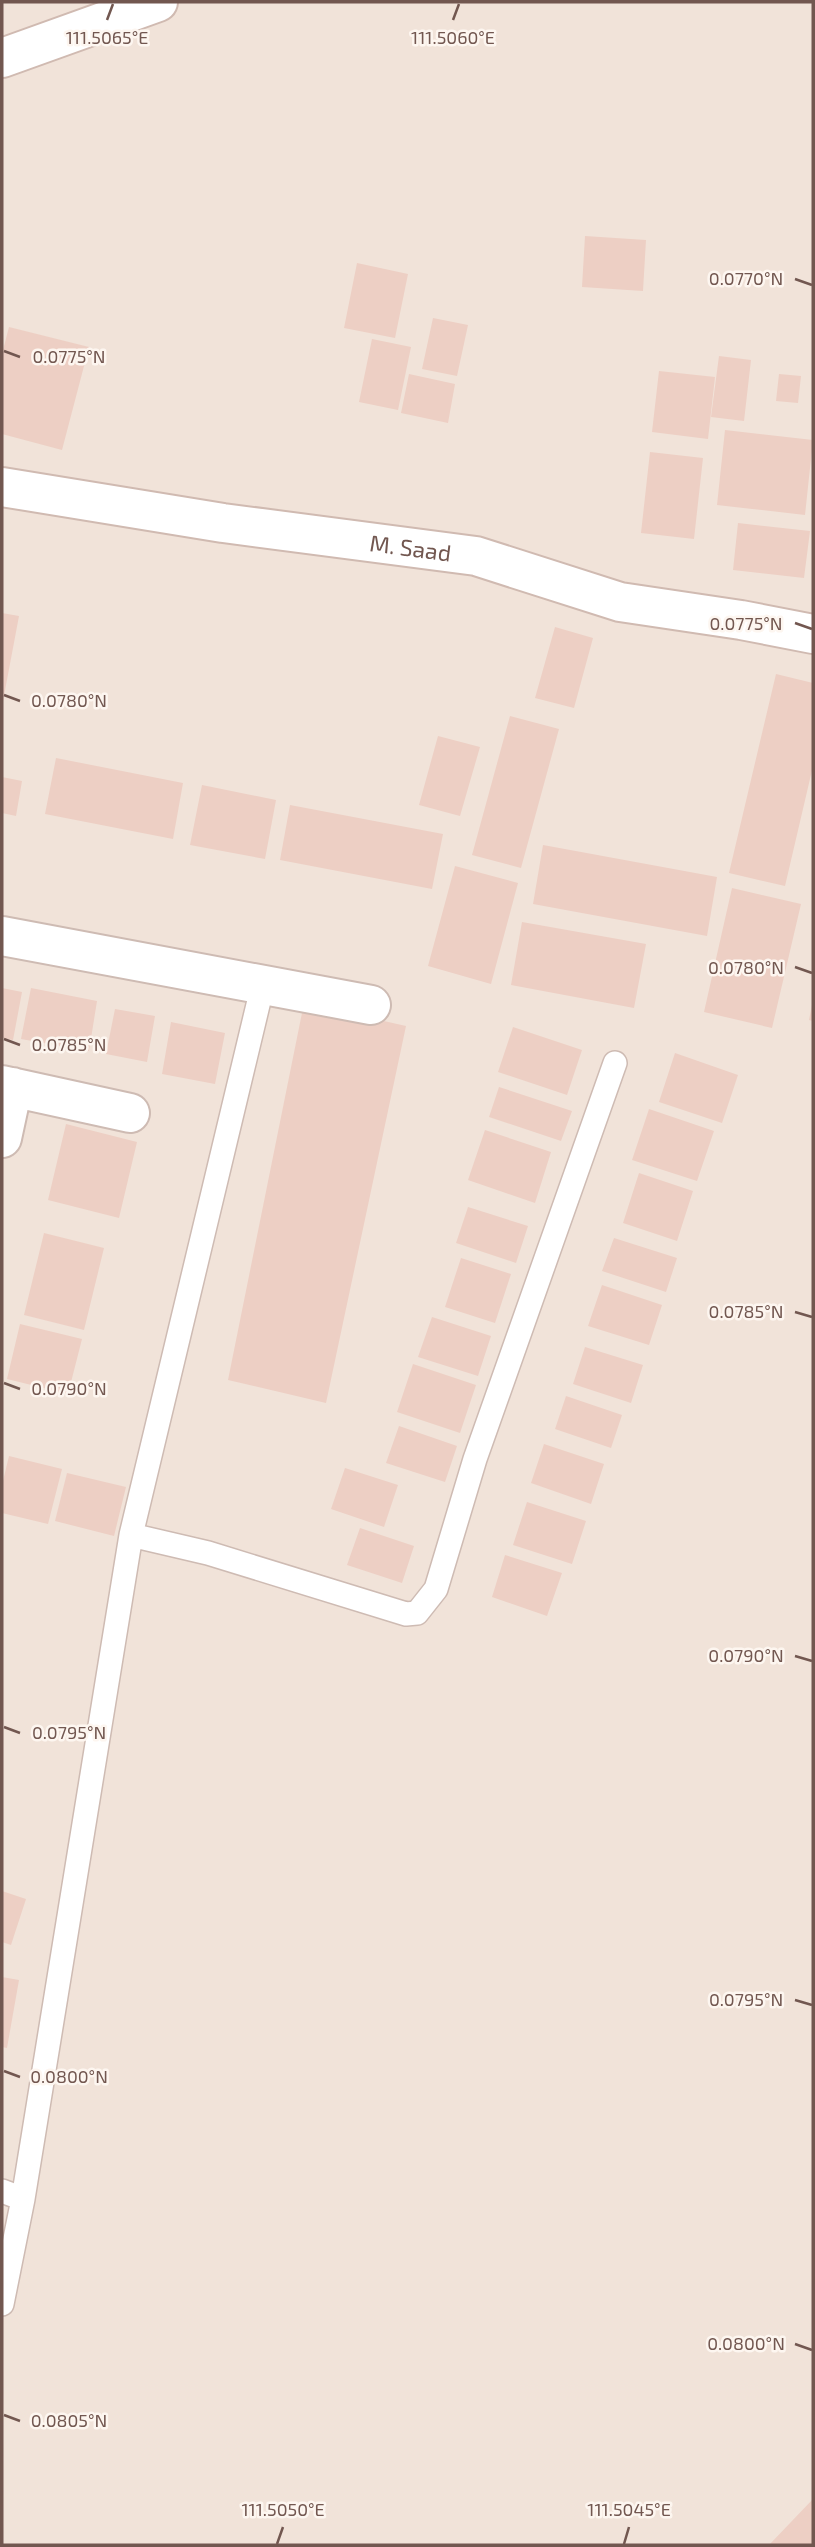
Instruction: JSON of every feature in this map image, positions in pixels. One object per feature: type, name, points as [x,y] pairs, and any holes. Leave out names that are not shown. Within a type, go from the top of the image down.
[{"type":"street","points":[[2,58],[159,2]]},
{"type":"street","name":"M. Saad","points":[[2,487],[223,523],[476,556],[620,602],[813,634]]},
{"type":"street","points":[[2,936],[371,1005]]},
{"type":"street","points":[[2,1138],[7,1086],[130,1113]]},
{"type":"lane","points":[[2,2304],[13,2195],[131,1535],[263,984]]},
{"type":"lane","points":[[131,1535],[208,1553],[406,1614],[417,1613],[436,1589],[475,1459],[615,1063]]},
{"type":"shaded area","points":[[2,2],[813,2],[813,2545],[2,2545]]},
{"type":"building","points":[[585,236],[646,240],[643,291],[582,287]]},
{"type":"building","points":[[357,263],[408,274],[395,338],[344,328]]},
{"type":"building","points":[[433,318],[468,325],[457,376],[422,369]]},
{"type":"building","points":[[9,327],[89,347],[62,450],[2,434],[2,354]]},
{"type":"building","points":[[372,339],[411,347],[398,410],[359,402]]},
{"type":"building","points":[[719,356],[751,360],[744,421],[711,417]]},
{"type":"building","points":[[659,371],[715,377],[708,439],[652,432]]},
{"type":"building","points":[[409,374],[455,384],[448,423],[401,413]]},
{"type":"building","points":[[779,374],[801,376],[798,403],[776,401]]},
{"type":"building","points":[[725,430],[813,440],[805,515],[717,505]]},
{"type":"building","points":[[650,452],[703,458],[694,539],[641,533]]},
{"type":"building","points":[[738,523],[810,531],[804,578],[733,570]]},
{"type":"building","points":[[2,613],[19,616],[3,701],[2,701]]},
{"type":"building","points":[[555,627],[593,638],[574,708],[535,698]]},
{"type":"building","points":[[776,674],[813,683],[813,766],[785,886],[729,873]]},
{"type":"building","points":[[510,716],[559,729],[521,868],[472,855]]},
{"type":"building","points":[[438,736],[480,747],[460,816],[419,805]]},
{"type":"building","points":[[56,758],[183,783],[173,839],[45,814]]},
{"type":"building","points":[[2,777],[22,781],[16,816],[2,813]]},
{"type":"building","points":[[202,785],[276,800],[265,859],[190,845]]},
{"type":"building","points":[[290,805],[443,834],[432,889],[280,860]]},
{"type":"building","points":[[543,845],[717,877],[707,936],[533,904]]},
{"type":"building","points":[[455,866],[518,883],[491,984],[428,966]]},
{"type":"building","points":[[732,888],[801,904],[772,1028],[704,1012]]},
{"type":"building","points":[[522,922],[646,944],[634,1008],[511,985]]},
{"type":"building","points":[[2,988],[22,992],[13,1040],[2,1038]]},
{"type":"building","points":[[31,988],[97,1001],[89,1051],[21,1039]]},
{"type":"building","points":[[304,1003],[406,1026],[326,1403],[228,1380]]},
{"type":"building","points":[[813,1005],[813,1021],[809,1020]]},
{"type":"building","points":[[115,1009],[155,1016],[147,1062],[106,1054]]},
{"type":"building","points":[[171,1022],[225,1033],[215,1084],[162,1074]]},
{"type":"building","points":[[513,1027],[582,1050],[567,1095],[498,1072]]},
{"type":"building","points":[[675,1053],[738,1075],[722,1123],[659,1102]]},
{"type":"building","points":[[499,1087],[572,1111],[561,1141],[489,1117]]},
{"type":"building","points":[[649,1109],[714,1131],[697,1181],[632,1160]]},
{"type":"building","points":[[66,1124],[137,1142],[119,1218],[48,1200]]},
{"type":"building","points":[[485,1130],[551,1152],[535,1203],[468,1180]]},
{"type":"building","points":[[639,1173],[693,1191],[677,1241],[623,1223]]},
{"type":"building","points":[[468,1207],[528,1226],[516,1263],[456,1243]]},
{"type":"building","points":[[44,1233],[104,1248],[84,1330],[24,1315]]},
{"type":"building","points":[[614,1238],[677,1258],[666,1292],[602,1271]]},
{"type":"building","points":[[461,1258],[511,1274],[495,1323],[445,1307]]},
{"type":"building","points":[[602,1285],[662,1305],[649,1345],[588,1326]]},
{"type":"building","points":[[432,1317],[491,1336],[478,1376],[418,1357]]},
{"type":"building","points":[[20,1324],[82,1339],[68,1394],[7,1379]]},
{"type":"building","points":[[585,1347],[643,1365],[631,1403],[573,1384]]},
{"type":"building","points":[[413,1364],[476,1385],[460,1433],[397,1412]]},
{"type":"building","points":[[566,1396],[622,1415],[611,1448],[555,1429]]},
{"type":"building","points":[[399,1426],[457,1446],[445,1482],[386,1463]]},
{"type":"building","points":[[544,1444],[604,1464],[591,1504],[531,1483]]},
{"type":"building","points":[[9,1456],[62,1469],[48,1524],[2,1513],[2,1485]]},
{"type":"building","points":[[345,1468],[398,1485],[384,1527],[331,1509]]},
{"type":"building","points":[[67,1473],[126,1487],[114,1536],[55,1521]]},
{"type":"building","points":[[527,1502],[586,1521],[572,1564],[513,1545]]},
{"type":"building","points":[[360,1528],[414,1546],[402,1583],[347,1565]]},
{"type":"building","points":[[505,1555],[562,1573],[547,1616],[492,1597]]},
{"type":"building","points":[[2,1891],[26,1899],[11,1945],[2,1942]]},
{"type":"building","points":[[2,1977],[19,1980],[7,2048],[2,2047]]},
{"type":"building","points":[[813,2499],[813,2545],[769,2545]]}]
